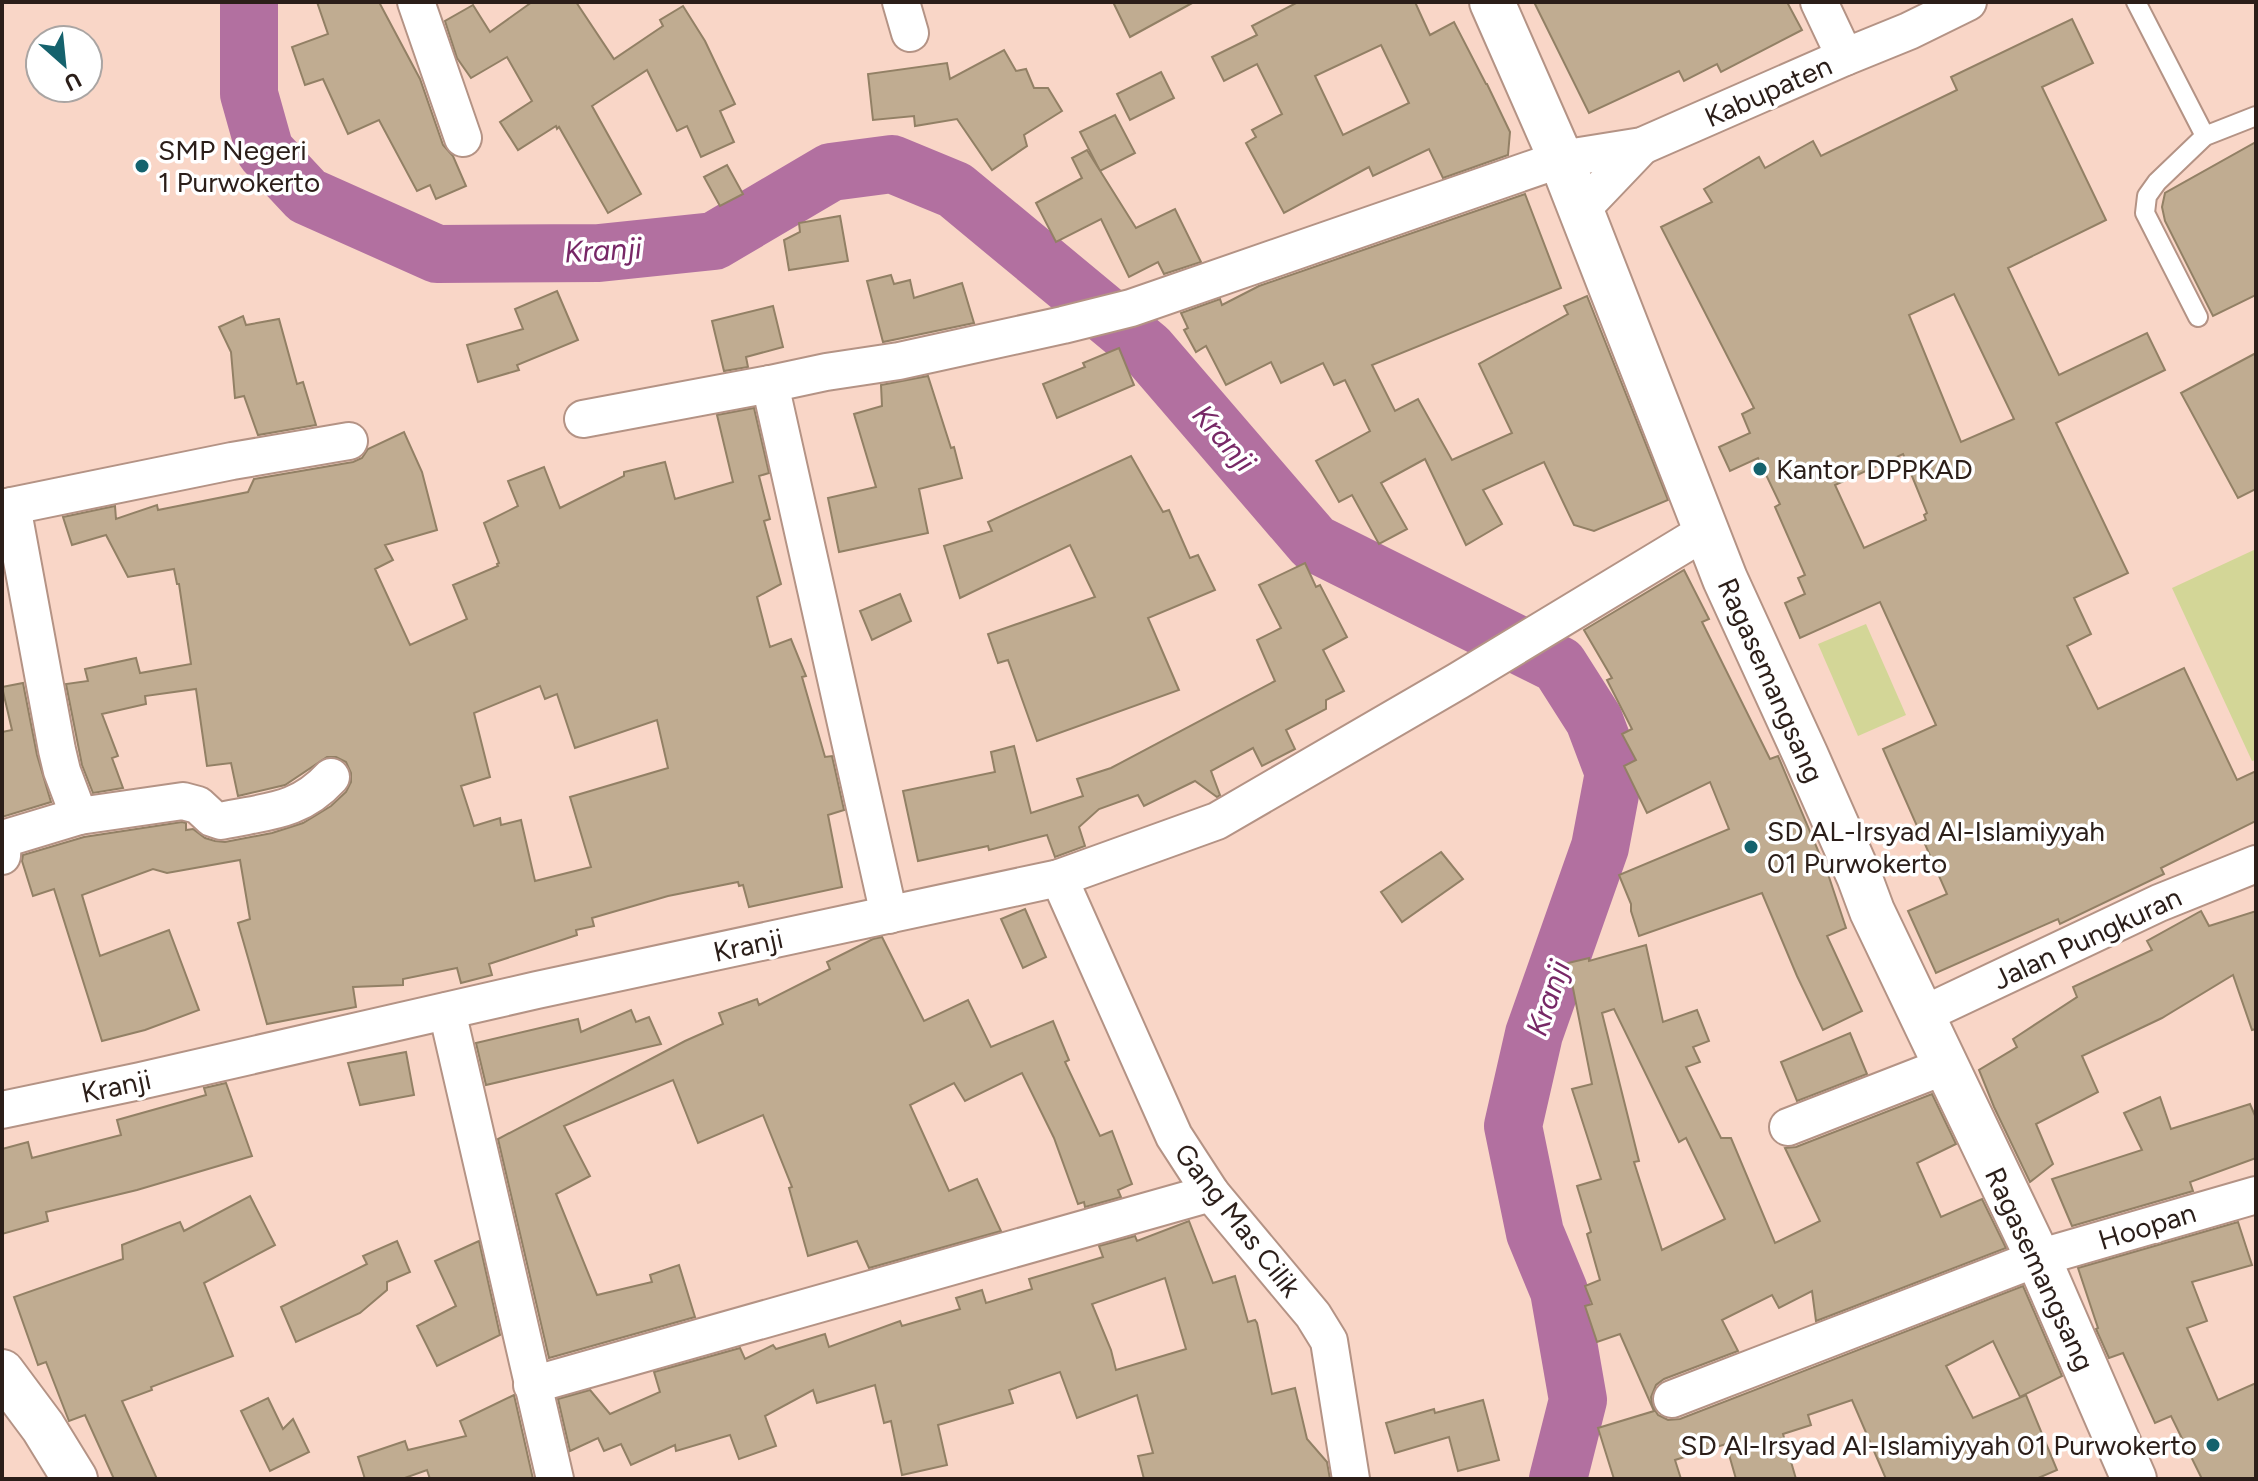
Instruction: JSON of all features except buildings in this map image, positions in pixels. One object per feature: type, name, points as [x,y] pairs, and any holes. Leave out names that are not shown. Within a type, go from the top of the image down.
[{"type":"street","points":[[416,2],[463,138]]},
{"type":"street","name":"Ragasemangsang","points":[[1492,2],[1561,159],[1706,531],[1872,911],[2038,1258],[2134,1479]]},
{"type":"street","points":[[1819,2],[1845,57]]},
{"type":"street","name":"Kabupaten","points":[[583,419],[899,361],[1131,308],[1561,159],[1642,146],[1909,31],[1968,2]]},
{"type":"street","points":[[1580,211],[1642,146]]},
{"type":"street","points":[[770,384],[889,915]]},
{"type":"street","points":[[79,816],[57,750],[7,507],[232,461],[349,441]]},
{"type":"street","name":"Kranji","points":[[2,1110],[1059,878],[1217,821],[1458,681],[1706,531]]},
{"type":"street","points":[[2,856],[3,839],[79,816],[183,801],[198,805],[212,818],[221,821],[293,805],[316,793],[331,777]]},
{"type":"street","name":"Jalan Pungkuran","points":[[1920,1016],[2159,903],[2256,864]]},
{"type":"street","name":"Gang Mas Cilik","points":[[1059,878],[1174,1136],[1211,1193],[1313,1315],[1329,1341],[1351,1479]]},
{"type":"street","points":[[428,1016],[532,1385],[555,1479]]},
{"type":"street","points":[[1788,1127],[1945,1066]]},
{"type":"street","points":[[532,1385],[1211,1193]]},
{"type":"street","name":"Hoopan","points":[[1672,1399],[2038,1258],[2256,1195]]},
{"type":"street","points":[[2,1372],[43,1427],[75,1479]]},
{"type":"lane","points":[[2136,2],[2205,136]]},
{"type":"lane","points":[[2198,317],[2145,213],[2147,196],[2157,182],[2205,136],[2256,116]]},
{"type":"green space","points":[[2256,549],[2256,760],[2252,761],[2172,588]]},
{"type":"green space","points":[[1866,624],[1906,715],[1858,736],[1818,644]]},
{"type":"waterway","name":"Kranji","points":[[249,2],[249,94],[265,151],[307,196],[437,254],[599,253],[714,241],[831,172],[892,164],[955,190],[1147,349],[1314,543],[1559,665],[1594,720],[1614,773],[1600,847],[1534,1034],[1513,1126],[1535,1233],[1559,1291],[1578,1400],[1558,1479]]},
{"type":"place","name":"SMP Negeri 1 Purwokerto","points":[[142,166]]},
{"type":"place","name":"Kantor DPPKAD","points":[[1760,469]]},
{"type":"place","name":"SD AL-Irsyad Al-Islamiyyah 01 Purwokerto","points":[[1751,847]]},
{"type":"place","name":"SD Al-Irsyad Al-Islamiyyah 01 Purwokerto","points":[[2213,1445]]}]
